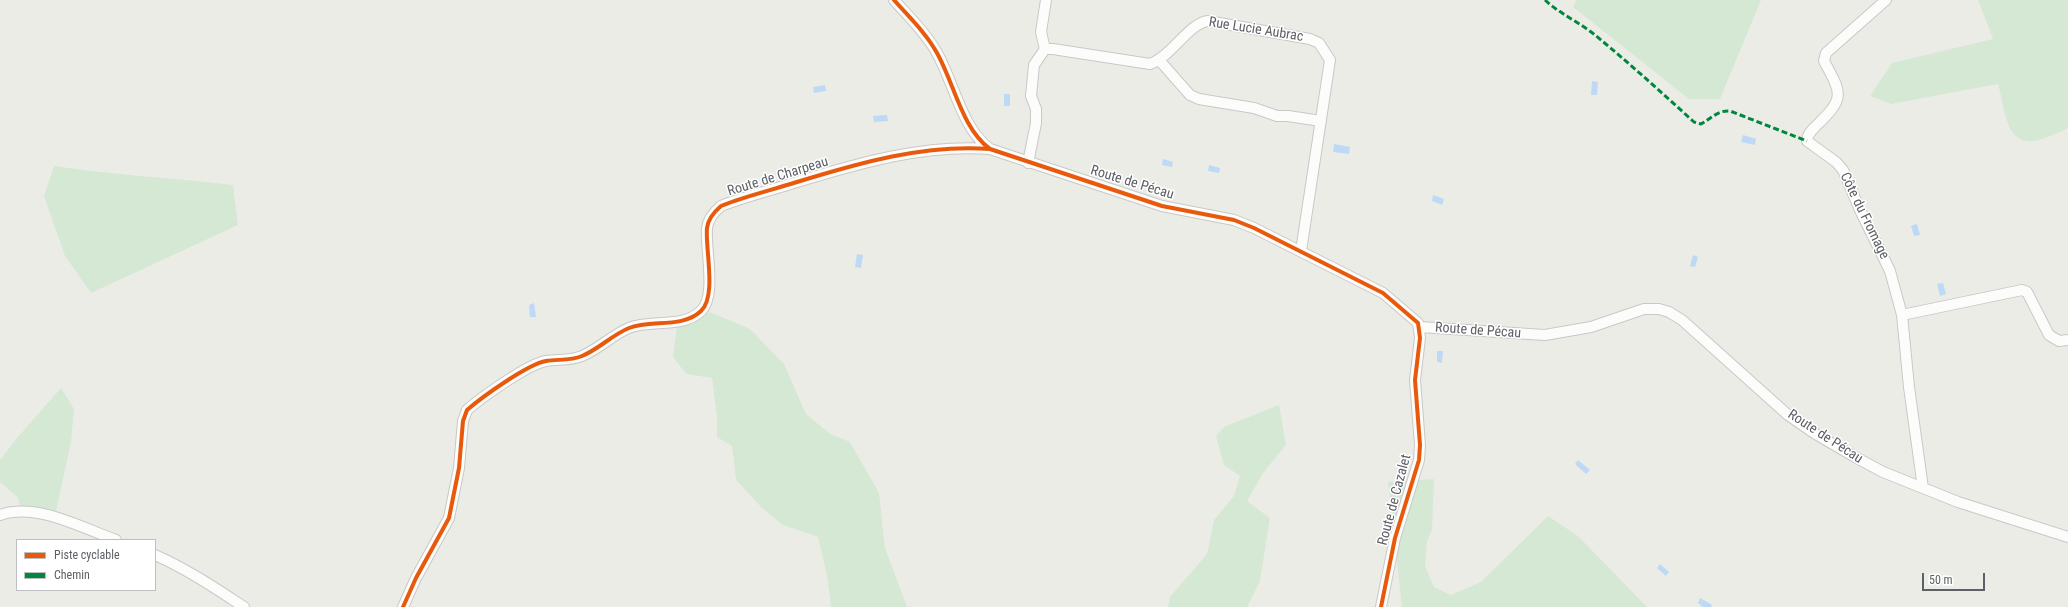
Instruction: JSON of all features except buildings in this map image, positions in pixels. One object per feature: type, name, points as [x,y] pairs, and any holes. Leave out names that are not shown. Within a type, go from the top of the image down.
[{"type":"street","name":"Route de Pécau","points":[[894,0],[929,40],[937,52],[974,134],[990,149],[1028,163],[1162,206],[1234,220],[1301,251],[1383,293],[1407,311],[1420,327],[1546,335],[1591,327],[1644,309],[1663,310],[1682,320],[1788,415],[1814,433],[1883,472],[1958,502],[2068,537]]},
{"type":"street","points":[[1045,49],[1041,32],[1046,0]]},
{"type":"street","name":"Côte du Fromage","points":[[1886,0],[1826,53],[1824,61],[1838,89],[1838,100],[1830,112],[1811,131],[1807,141],[1836,162],[1843,170],[1860,210],[1887,262],[1902,315],[1909,387],[1923,488]]},
{"type":"street","name":"Rue Lucie Aubrac","points":[[1160,61],[1203,21],[1310,39],[1319,43],[1330,60],[1321,121]]},
{"type":"street","points":[[1028,163],[1036,123],[1036,109],[1031,96],[1033,72],[1038,57],[1045,49],[1053,49],[1143,64],[1150,64],[1160,61],[1190,95],[1200,99],[1254,108],[1277,116],[1288,116],[1321,121],[1301,251]]},
{"type":"street","points":[[966,147],[972,141],[974,134]]},
{"type":"street","name":"Route de Charpeau","points":[[403,607],[416,578],[449,518],[459,468],[463,421],[467,410],[474,403],[526,368],[546,361],[564,361],[581,357],[629,328],[647,324],[689,320],[702,311],[708,296],[707,228],[713,214],[721,206],[844,168],[904,154],[966,147],[990,149]]},
{"type":"street","points":[[1902,315],[2022,290],[2027,292],[2049,335],[2059,341],[2068,340]]},
{"type":"street","name":"Route de Cazalet","points":[[1381,607],[1395,538],[1419,460],[1420,445],[1415,380],[1420,327]]},
{"type":"street","points":[[0,515],[23,511],[53,516],[113,539]]},
{"type":"street","points":[[156,555],[176,564],[200,578],[244,607]]},
{"type":"green space","points":[[1576,0],[1761,0],[1720,99],[1689,99],[1573,7]]},
{"type":"green space","points":[[1978,0],[2068,0],[2068,128],[2039,140],[2027,141],[2019,138],[2012,132],[2008,124],[1998,84],[1891,104],[1870,96],[1892,63],[1993,39]]},
{"type":"green space","points":[[54,166],[98,172],[233,185],[238,225],[91,293],[65,256],[44,196]]},
{"type":"green space","points":[[710,312],[750,329],[784,364],[806,414],[830,434],[850,442],[879,493],[885,548],[907,607],[831,607],[827,575],[818,537],[783,525],[762,508],[736,480],[732,446],[717,437],[717,416],[712,378],[686,374],[673,357],[677,326]]},
{"type":"green space","points":[[61,388],[74,409],[71,442],[56,511],[20,507],[18,498],[0,482],[0,460],[17,438]]},
{"type":"green space","points":[[1279,405],[1286,445],[1263,473],[1247,501],[1270,518],[1260,581],[1247,607],[1168,607],[1170,597],[1207,554],[1214,520],[1234,496],[1240,476],[1224,465],[1216,436],[1224,427]]},
{"type":"green space","points":[[1434,479],[1432,530],[1427,541],[1425,566],[1434,587],[1451,595],[1481,582],[1548,516],[1578,536],[1647,607],[1402,607],[1388,482]]},
{"type":"water","points":[[1592,81],[1598,82],[1597,95],[1591,95]]},
{"type":"water","points":[[825,85],[826,91],[814,93],[813,87]]},
{"type":"water","points":[[1004,94],[1010,94],[1010,106],[1004,106]]},
{"type":"water","points":[[887,115],[888,121],[874,122],[873,116]]},
{"type":"water","points":[[1743,135],[1756,139],[1755,145],[1741,142]]},
{"type":"water","points":[[1334,144],[1350,147],[1349,154],[1333,152]]},
{"type":"water","points":[[1163,159],[1173,162],[1172,167],[1162,165]]},
{"type":"water","points":[[1209,165],[1220,168],[1219,173],[1208,171]]},
{"type":"water","points":[[1433,195],[1444,199],[1442,205],[1432,201]]},
{"type":"water","points":[[1917,224],[1920,235],[1914,236],[1911,226]]},
{"type":"water","points":[[857,254],[863,255],[861,268],[855,267]]},
{"type":"water","points":[[1693,255],[1698,257],[1695,267],[1690,266]]},
{"type":"water","points":[[1943,283],[1946,294],[1940,296],[1937,284]]},
{"type":"water","points":[[534,303],[536,317],[530,317],[529,305]]},
{"type":"water","points":[[1437,351],[1443,351],[1442,363],[1437,362]]},
{"type":"water","points":[[1578,460],[1590,470],[1586,474],[1575,464]]},
{"type":"water","points":[[1660,564],[1669,572],[1666,576],[1657,568]]},
{"type":"water","points":[[1700,598],[1712,605],[1711,607],[1703,607],[1698,603]]},
{"type":"marked path","points":[[1545,0],[1557,10],[1595,35],[1694,122],[1701,124],[1718,113],[1730,111],[1807,141]]},
{"type":"cycle path","points":[[894,0],[917,25],[933,46],[943,65],[965,118],[980,140],[990,149],[1162,206],[1234,220],[1254,228],[1383,293],[1418,323],[1420,338],[1415,380],[1420,445],[1419,460],[1395,538],[1381,607]]},
{"type":"cycle path","points":[[403,607],[416,578],[449,518],[459,468],[463,421],[467,410],[483,397],[517,374],[538,363],[578,358],[594,350],[617,334],[629,328],[638,325],[685,320],[693,317],[701,311],[706,304],[709,284],[707,228],[712,216],[721,206],[820,175],[892,156],[941,149],[990,149]]}]
